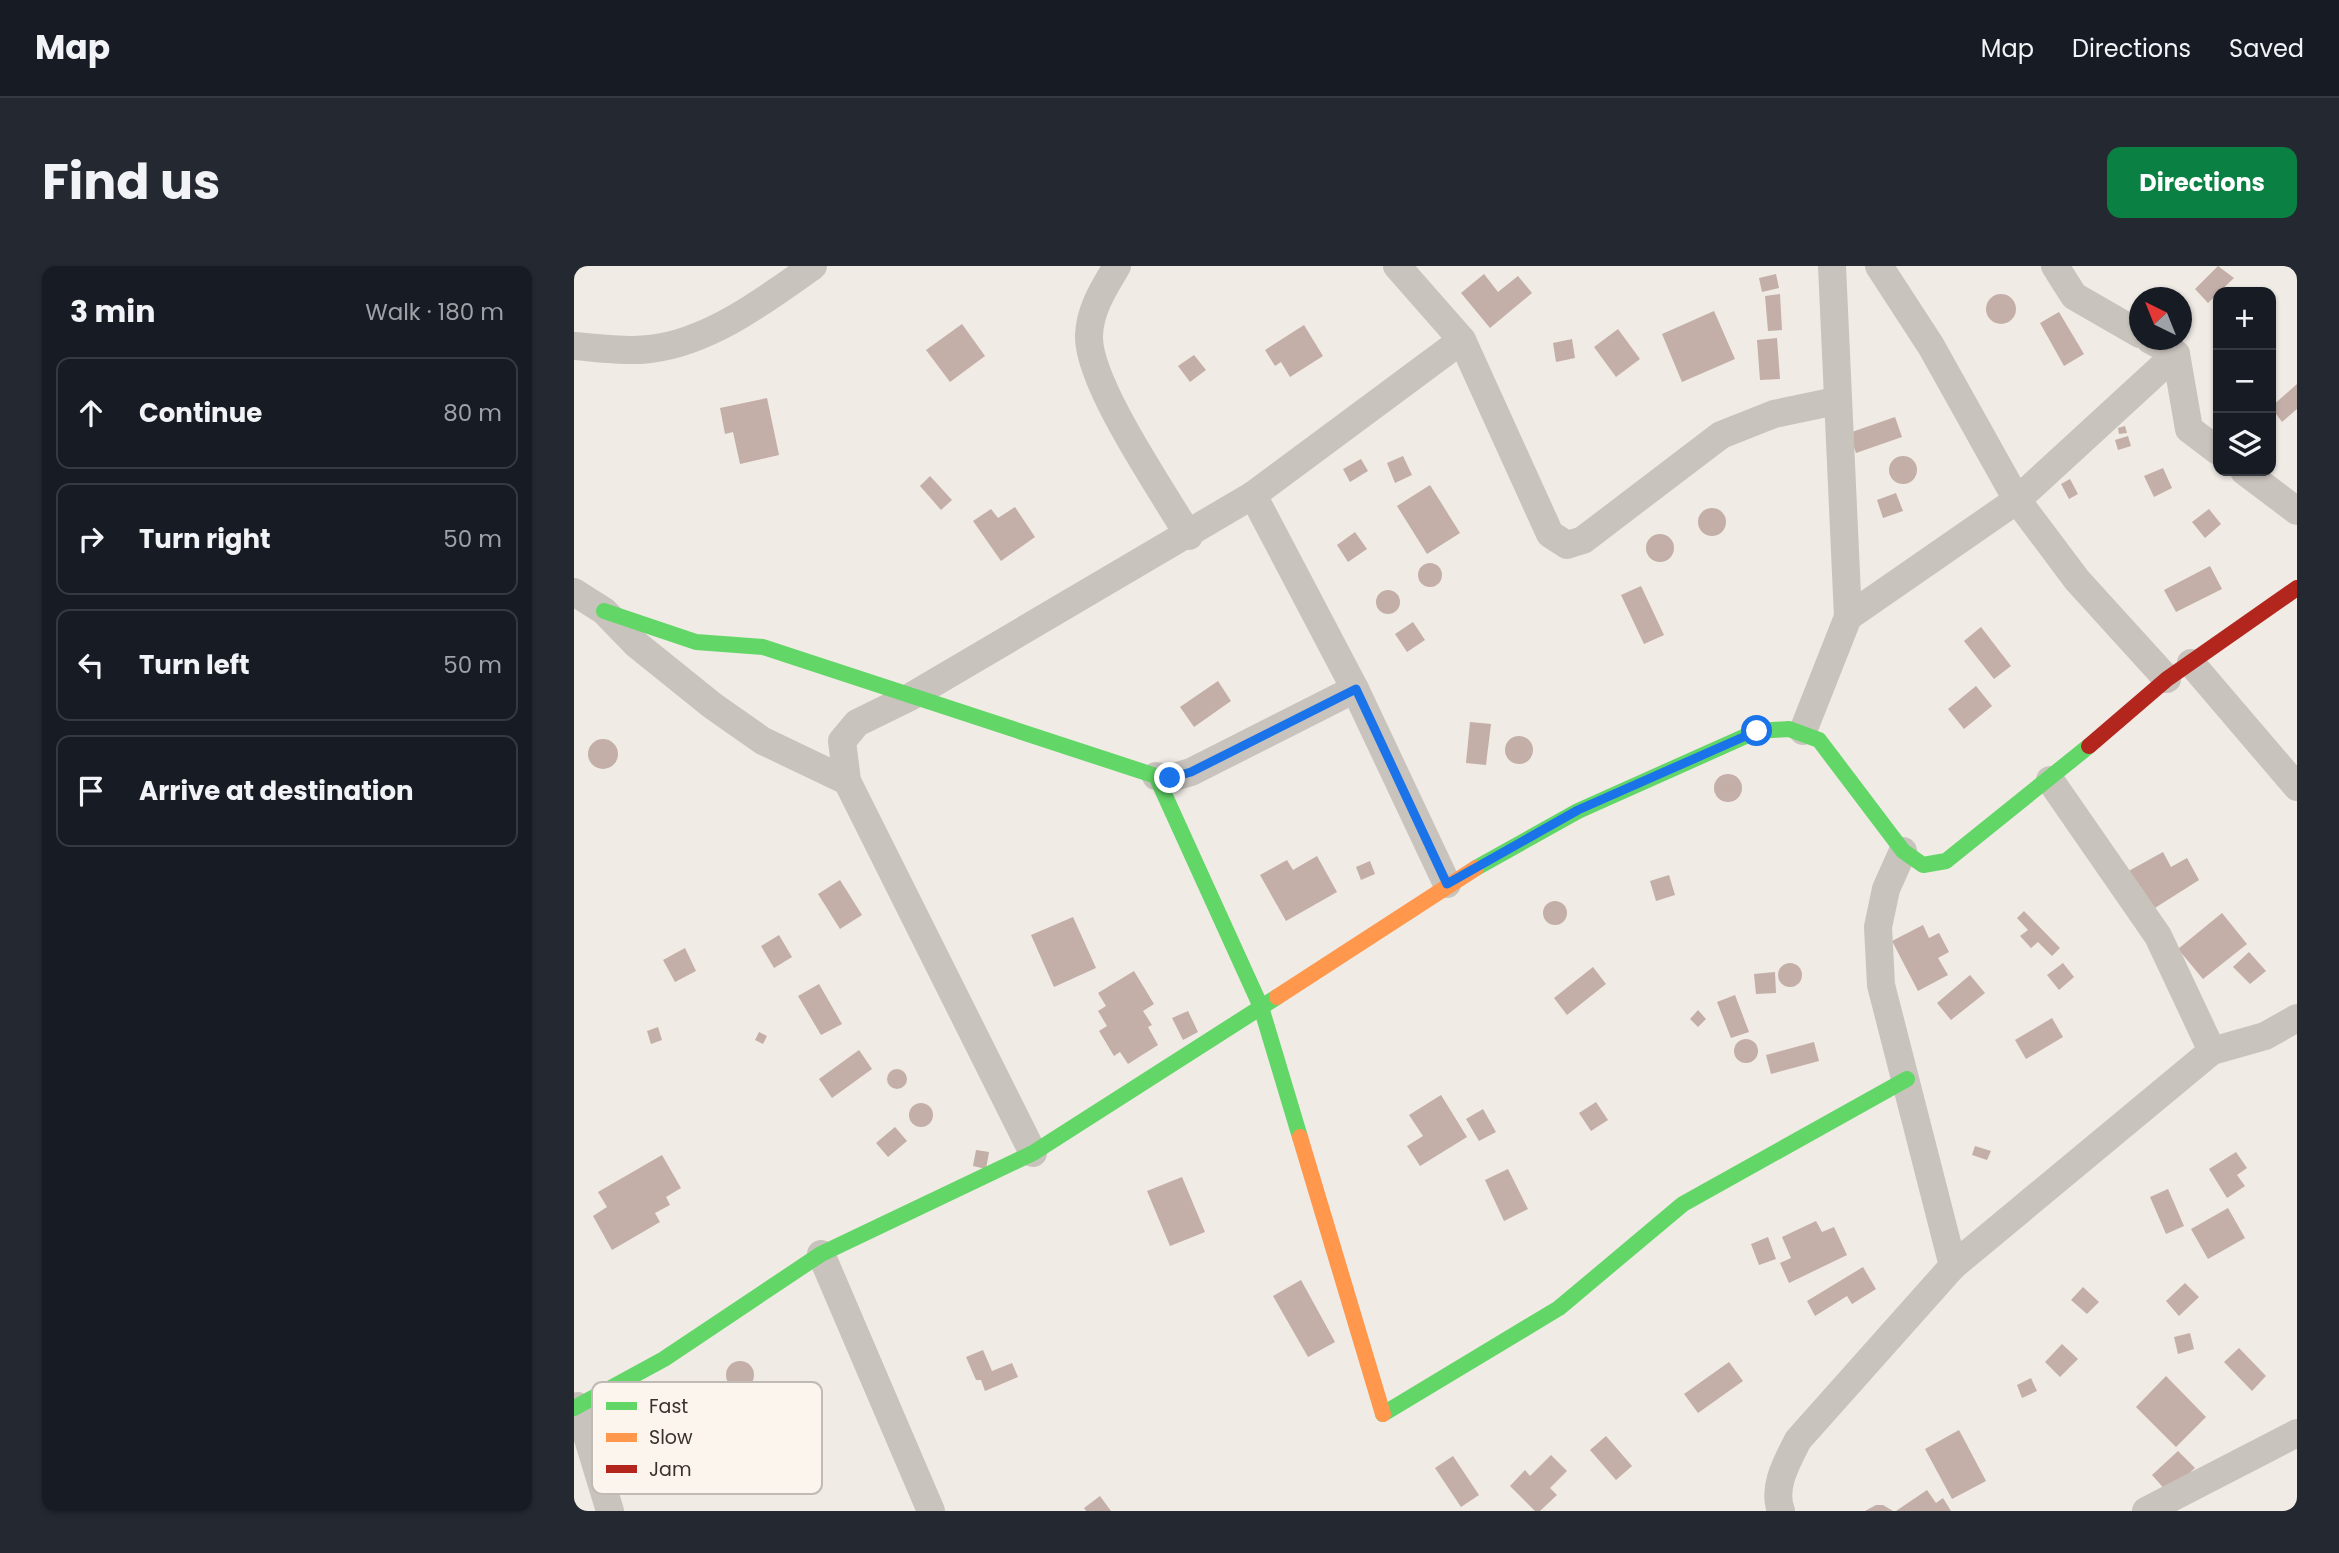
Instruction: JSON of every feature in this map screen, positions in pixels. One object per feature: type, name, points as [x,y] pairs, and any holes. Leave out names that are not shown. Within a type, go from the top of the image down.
[{"type":"street","points":[[574,346],[620,350],[650,349],[681,343],[754,308],[813,266]]},
{"type":"street","points":[[1117,266],[1096,302],[1088,333],[1089,356],[1108,398],[1189,536]]},
{"type":"street","points":[[1397,266],[1462,340],[1550,534],[1567,545],[1583,540],[1721,435],[1774,414],[1836,401]]},
{"type":"street","points":[[1803,731],[1848,617],[1836,401],[1832,266]]},
{"type":"street","points":[[1879,266],[1931,346],[2017,500],[2077,580],[2167,679]]},
{"type":"street","points":[[2055,266],[2074,296],[2129,328]]},
{"type":"street","points":[[1033,1153],[847,781],[842,741],[857,723],[910,698],[1189,536],[1253,495],[1462,340]]},
{"type":"street","points":[[2167,350],[2176,355]]},
{"type":"street","points":[[1848,617],[2017,500],[2176,355]]},
{"type":"street","points":[[2176,355],[2189,429],[2213,447]]},
{"type":"street","points":[[2251,476],[2297,511]]},
{"type":"street","points":[[1253,495],[1356,689],[1447,884]]},
{"type":"street","points":[[626,1382],[821,1254],[1033,1153],[1447,884],[1578,810],[1757,731],[1780,727],[1803,731],[1819,740],[1903,851],[1923,865],[1946,861],[2050,780],[2167,679],[2297,588]]},
{"type":"street","points":[[574,592],[604,611],[635,643],[713,706],[763,741],[847,781]]},
{"type":"street","points":[[604,611],[696,642],[763,648],[910,698],[1156,776],[1170,778],[1191,772],[1356,689]]},
{"type":"street","points":[[2191,663],[2297,787]]},
{"type":"street","points":[[1156,776],[1261,1007],[1384,1416],[1559,1308],[1683,1204],[1907,1079]]},
{"type":"street","points":[[2050,780],[2158,936],[2212,1051]]},
{"type":"street","points":[[1903,851],[1886,889],[1878,927],[1881,985],[1953,1266]]},
{"type":"street","points":[[1781,1511],[1777,1500],[1783,1471],[1798,1440],[1953,1266],[2212,1051],[2266,1036],[2297,1018]]},
{"type":"street","points":[[821,1254],[931,1511]]},
{"type":"street","points":[[592,1400],[576,1407],[592,1456]]},
{"type":"street","points":[[2146,1511],[2297,1433]]},
{"type":"street","points":[[604,1494],[610,1511]]},
{"type":"building","points":[[2218,266],[2234,278],[2225,287],[2213,287],[2213,298],[2208,303],[2195,289]]},
{"type":"building","points":[[1484,274],[1498,292],[1518,276],[1532,293],[1490,328],[1461,293]]},
{"type":"building","points":[[1776,274],[1779,288],[1762,292],[1759,278]]},
{"type":"building","points":[[1780,294],[1782,330],[1768,331],[1765,296]]},
{"type":"building","points":[[2001,294],[2012,298],[2016,309],[2012,320],[2001,324],[1990,320],[1986,309],[1990,298]]},
{"type":"building","points":[[1714,311],[1735,359],[1682,382],[1662,334]]},
{"type":"building","points":[[2059,312],[2084,354],[2064,366],[2040,323]]},
{"type":"building","points":[[962,324],[985,356],[950,382],[926,350]]},
{"type":"building","points":[[1304,325],[1323,356],[1290,377],[1281,362],[1275,366],[1265,350]]},
{"type":"building","points":[[1618,329],[1640,359],[1616,377],[1594,347]]},
{"type":"building","points":[[1777,338],[1780,379],[1760,380],[1757,340]]},
{"type":"building","points":[[1572,339],[1575,358],[1556,362],[1553,343]]},
{"type":"building","points":[[1194,355],[1206,370],[1190,382],[1178,366]]},
{"type":"building","points":[[2297,384],[2297,409],[2282,422],[2276,414],[2276,403]]},
{"type":"building","points":[[767,398],[779,455],[740,464],[733,432],[725,434],[720,408]]},
{"type":"building","points":[[1895,417],[1902,437],[1856,453],[1849,433]]},
{"type":"building","points":[[2125,426],[2127,433],[2119,434],[2118,428]]},
{"type":"building","points":[[2128,436],[2131,446],[2118,450],[2115,440]]},
{"type":"building","points":[[1403,456],[1412,475],[1395,483],[1387,463]]},
{"type":"building","points":[[1903,456],[1913,460],[1917,470],[1913,480],[1903,484],[1893,480],[1889,470],[1893,460]]},
{"type":"building","points":[[1361,459],[1368,471],[1350,482],[1343,469]]},
{"type":"building","points":[[2163,468],[2172,488],[2154,497],[2144,476]]},
{"type":"building","points":[[930,476],[952,500],[941,510],[920,486]]},
{"type":"building","points":[[2070,479],[2078,494],[2069,499],[2061,484]]},
{"type":"building","points":[[1430,485],[1460,533],[1427,554],[1397,506]]},
{"type":"building","points":[[1896,493],[1903,511],[1883,518],[1877,500]]},
{"type":"building","points":[[1015,507],[1035,537],[1001,561],[973,521],[991,509],[998,518]]},
{"type":"building","points":[[1712,508],[1722,512],[1726,522],[1722,532],[1712,536],[1702,532],[1698,522],[1702,512]]},
{"type":"building","points":[[2209,509],[2221,524],[2205,538],[2192,522]]},
{"type":"building","points":[[1355,532],[1367,549],[1348,562],[1337,545]]},
{"type":"building","points":[[1660,534],[1670,538],[1674,548],[1670,558],[1660,562],[1650,558],[1646,548],[1650,538]]},
{"type":"building","points":[[1430,563],[1439,566],[1442,575],[1439,584],[1430,587],[1421,584],[1418,575],[1421,566]]},
{"type":"building","points":[[2210,566],[2222,589],[2176,612],[2164,590]]},
{"type":"building","points":[[1641,586],[1664,635],[1644,644],[1621,595]]},
{"type":"building","points":[[1388,590],[1397,593],[1400,602],[1397,611],[1388,614],[1379,611],[1376,602],[1379,593]]},
{"type":"building","points":[[1413,622],[1425,640],[1407,652],[1395,634]]},
{"type":"building","points":[[1981,627],[2011,666],[1994,679],[1964,641]]},
{"type":"building","points":[[1218,681],[1231,701],[1194,727],[1180,707]]},
{"type":"building","points":[[1976,686],[1992,706],[1964,729],[1948,709]]},
{"type":"building","points":[[1470,722],[1491,724],[1486,765],[1466,763]]},
{"type":"building","points":[[1519,736],[1529,740],[1533,750],[1529,760],[1519,764],[1509,760],[1505,750],[1509,740]]},
{"type":"building","points":[[603,739],[614,743],[618,754],[614,765],[603,769],[592,765],[588,754],[592,743]]},
{"type":"building","points":[[1728,774],[1738,778],[1742,788],[1738,798],[1728,802],[1718,798],[1714,788],[1718,778]]},
{"type":"building","points":[[2163,852],[2171,867],[2187,858],[2199,880],[2147,913],[2125,873]]},
{"type":"building","points":[[1317,856],[1337,892],[1286,921],[1260,875],[1287,860],[1293,870]]},
{"type":"building","points":[[1370,861],[1375,874],[1361,880],[1356,867]]},
{"type":"building","points":[[1669,875],[1675,895],[1656,901],[1650,881]]},
{"type":"building","points":[[840,880],[862,915],[840,929],[818,894]]},
{"type":"building","points":[[1550,901],[1560,901],[1567,908],[1567,918],[1560,925],[1550,925],[1543,918],[1543,908]]},
{"type":"building","points":[[2024,911],[2060,948],[2052,956],[2038,942],[2031,948],[2020,936],[2028,930],[2017,918]]},
{"type":"building","points":[[2222,913],[2247,944],[2203,979],[2178,949]]},
{"type":"building","points":[[1073,917],[1096,968],[1054,987],[1031,935]]},
{"type":"building","points":[[1923,925],[1929,938],[1939,933],[1949,952],[1938,958],[1948,975],[1918,991],[1892,941]]},
{"type":"building","points":[[779,935],[792,957],[774,968],[761,946]]},
{"type":"building","points":[[685,948],[696,971],[675,982],[663,960]]},
{"type":"building","points":[[2249,952],[2266,971],[2250,984],[2233,967]]},
{"type":"building","points":[[1790,963],[1799,966],[1802,975],[1799,984],[1790,987],[1781,984],[1778,975],[1781,966]]},
{"type":"building","points":[[2063,963],[2074,977],[2059,990],[2047,975]]},
{"type":"building","points":[[1593,967],[1606,984],[1567,1015],[1554,998]]},
{"type":"building","points":[[1134,971],[1154,1004],[1143,1011],[1152,1025],[1148,1027],[1158,1045],[1128,1064],[1120,1052],[1114,1056],[1099,1031],[1107,1026],[1098,1011],[1106,1006],[1098,993]]},
{"type":"building","points":[[1775,972],[1776,993],[1756,994],[1754,974]]},
{"type":"building","points":[[1970,975],[1985,993],[1951,1020],[1937,1003]]},
{"type":"building","points":[[819,984],[842,1024],[821,1035],[798,996]]},
{"type":"building","points":[[1735,995],[1749,1032],[1731,1038],[1717,1002]]},
{"type":"building","points":[[1698,1010],[1706,1019],[1698,1027],[1690,1019]]},
{"type":"building","points":[[1188,1011],[1198,1032],[1183,1040],[1172,1018]]},
{"type":"building","points":[[2052,1018],[2063,1037],[2026,1059],[2015,1040]]},
{"type":"building","points":[[658,1027],[662,1040],[651,1044],[647,1031]]},
{"type":"building","points":[[759,1032],[767,1036],[763,1044],[755,1040]]},
{"type":"building","points":[[1746,1039],[1755,1042],[1758,1051],[1755,1060],[1746,1063],[1737,1060],[1734,1051],[1737,1042]]},
{"type":"building","points":[[1814,1042],[1819,1061],[1771,1074],[1766,1055]]},
{"type":"building","points":[[859,1050],[872,1069],[832,1098],[819,1079]]},
{"type":"building","points":[[897,1069],[904,1072],[907,1079],[904,1086],[897,1089],[890,1086],[887,1079],[890,1072]]},
{"type":"building","points":[[1441,1095],[1467,1137],[1420,1166],[1407,1146],[1423,1136],[1409,1115]]},
{"type":"building","points":[[1596,1102],[1608,1120],[1591,1131],[1579,1113]]},
{"type":"building","points":[[921,1103],[930,1106],[933,1115],[930,1124],[921,1127],[912,1124],[909,1115],[912,1106]]},
{"type":"building","points":[[1483,1109],[1496,1132],[1479,1141],[1466,1119]]},
{"type":"building","points":[[895,1127],[907,1141],[888,1157],[876,1143]]},
{"type":"building","points":[[1975,1146],[1991,1151],[1987,1160],[1972,1155]]},
{"type":"building","points":[[976,1150],[989,1152],[986,1169],[973,1166]]},
{"type":"building","points":[[2236,1152],[2247,1168],[2237,1175],[2245,1186],[2227,1198],[2209,1169]]},
{"type":"building","points":[[662,1155],[681,1188],[666,1197],[670,1205],[655,1213],[660,1222],[612,1250],[593,1216],[607,1207],[598,1192]]},
{"type":"building","points":[[1508,1169],[1528,1209],[1504,1221],[1485,1180]]},
{"type":"building","points":[[1182,1177],[1205,1232],[1170,1246],[1147,1191]]},
{"type":"building","points":[[2168,1189],[2184,1226],[2166,1234],[2150,1197]]},
{"type":"building","points":[[2228,1208],[2245,1238],[2208,1259],[2191,1229]]},
{"type":"building","points":[[1816,1221],[1822,1232],[1834,1227],[1847,1255],[1789,1283],[1780,1263],[1791,1258],[1782,1237]]},
{"type":"building","points":[[1768,1237],[1776,1259],[1759,1265],[1751,1244]]},
{"type":"building","points":[[1863,1267],[1876,1289],[1852,1304],[1847,1296],[1815,1316],[1807,1301]]},
{"type":"building","points":[[1301,1280],[1335,1342],[1308,1357],[1273,1296]]},
{"type":"building","points":[[2185,1283],[2199,1297],[2179,1316],[2166,1301]]},
{"type":"building","points":[[2083,1287],[2099,1302],[2087,1314],[2071,1300]]},
{"type":"building","points":[[2190,1333],[2194,1349],[2178,1354],[2174,1337]]},
{"type":"building","points":[[2062,1344],[2078,1359],[2060,1377],[2045,1362]]},
{"type":"building","points":[[2239,1348],[2266,1376],[2252,1391],[2224,1362]]},
{"type":"building","points":[[983,1350],[992,1371],[1012,1363],[1018,1377],[985,1391],[981,1380],[976,1380],[966,1357]]},
{"type":"building","points":[[735,1362],[745,1362],[753,1370],[752,1382],[727,1380],[727,1370]]},
{"type":"building","points":[[1729,1362],[1743,1381],[1698,1413],[1684,1394]]},
{"type":"building","points":[[2166,1376],[2206,1417],[2176,1447],[2136,1407]]},
{"type":"building","points":[[2031,1378],[2037,1391],[2022,1398],[2017,1385]]},
{"type":"building","points":[[1959,1430],[1986,1481],[1952,1499],[1925,1449]]},
{"type":"building","points":[[1606,1436],[1632,1466],[1616,1480],[1590,1450]]},
{"type":"building","points":[[2178,1451],[2195,1468],[2168,1493],[2152,1475]]},
{"type":"building","points":[[1551,1455],[1567,1471],[1550,1488],[1557,1495],[1540,1511],[1535,1511],[1510,1486],[1525,1470],[1530,1476]]},
{"type":"building","points":[[1453,1456],[1479,1495],[1461,1507],[1435,1468]]},
{"type":"building","points":[[1927,1490],[1936,1503],[1943,1498],[1951,1511],[1896,1511]]},
{"type":"building","points":[[1100,1496],[1111,1511],[1086,1511],[1084,1508]]},
{"type":"building","points":[[1876,1505],[1883,1505],[1893,1511],[1865,1511]]},
{"type":"traffic: fast","points":[[604,611],[696,642],[763,647],[1156,776],[1261,1007],[1300,1137]]},
{"type":"traffic: fast","points":[[1476,868],[1578,811],[1757,731],[1789,729],[1819,740],[1903,851],[1923,865],[1946,861],[2089,746]]},
{"type":"traffic: fast","points":[[622,1382],[664,1359],[821,1254],[1033,1153],[1277,997]]},
{"type":"traffic: fast","points":[[1383,1414],[1559,1308],[1683,1204],[1907,1079]]},
{"type":"traffic: fast","points":[[574,1408],[592,1398]]},
{"type":"traffic: slow","points":[[1277,997],[1476,868]]},
{"type":"traffic: slow","points":[[1300,1137],[1383,1414]]},
{"type":"traffic: jam","points":[[2089,746],[2167,679],[2297,588]]},
{"type":"route","points":[[1170,778],[1191,772],[1356,689],[1447,884],[1578,810],[1757,731]]}]
